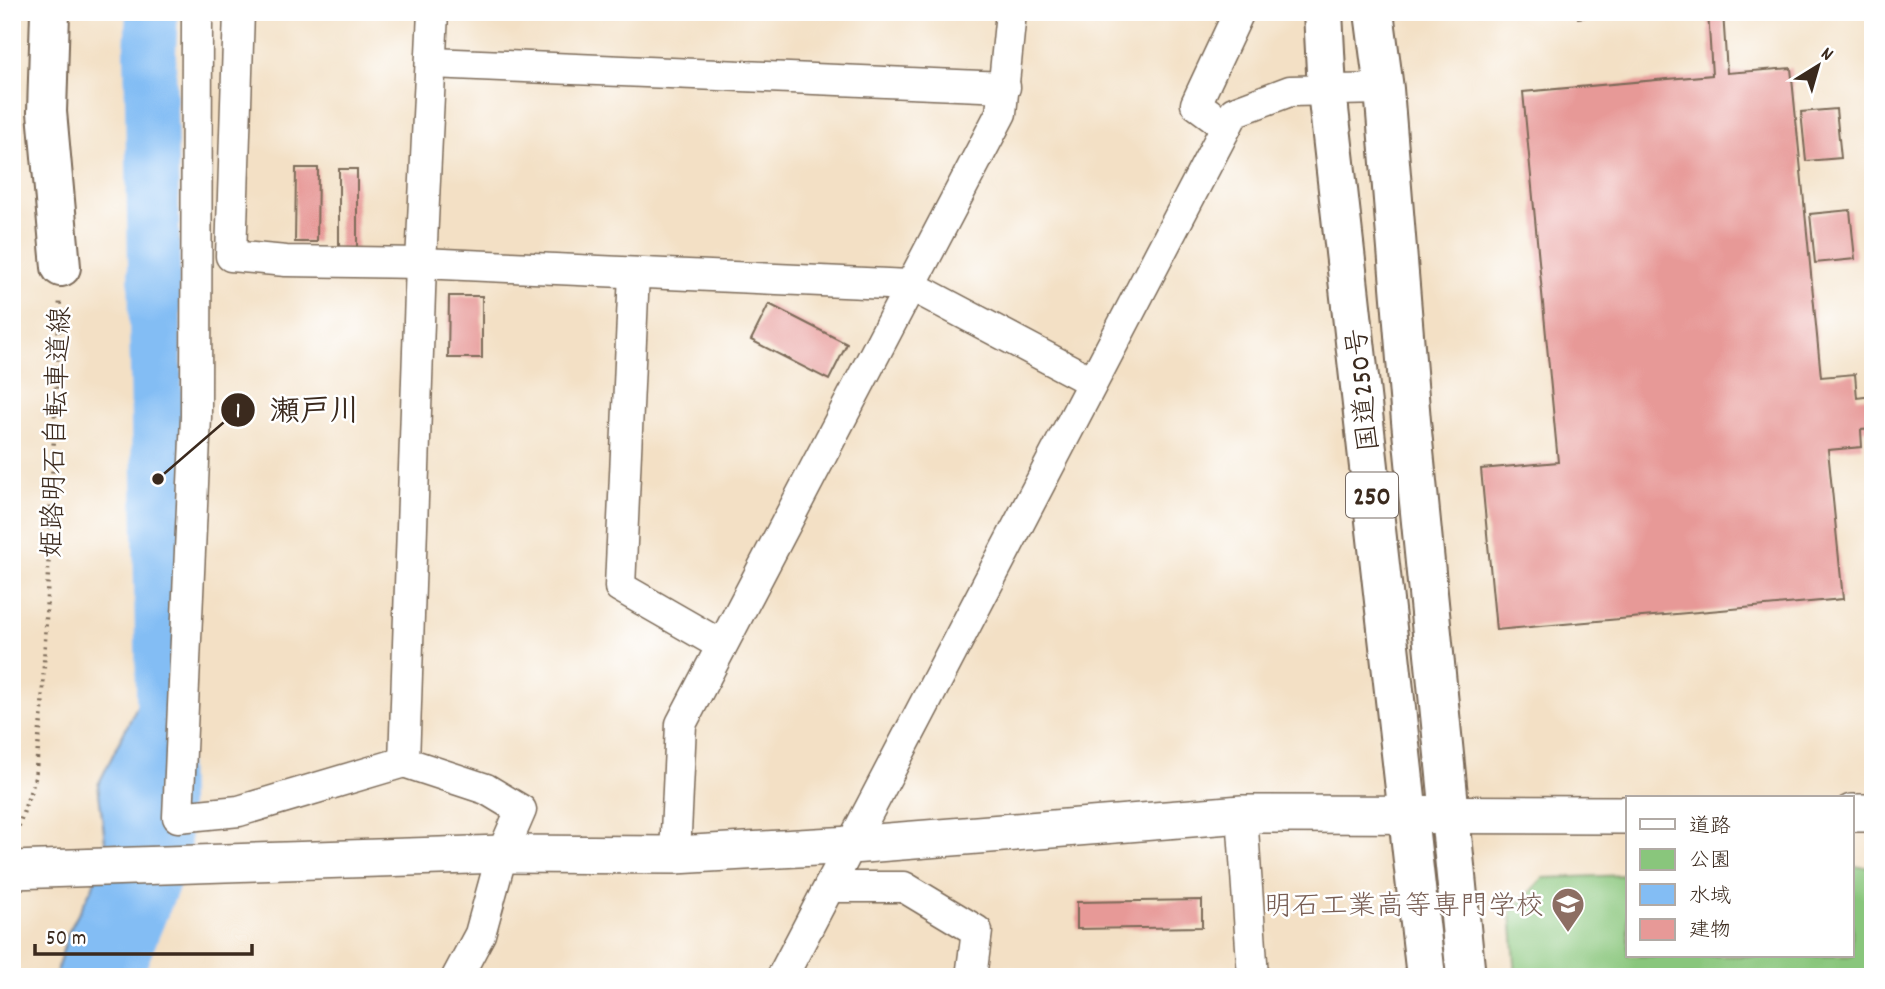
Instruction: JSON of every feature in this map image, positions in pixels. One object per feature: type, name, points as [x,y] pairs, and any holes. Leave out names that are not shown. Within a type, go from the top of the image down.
[{"type":"main road","name":"姫路明石自転車道線","points":[[50,12],[47,112],[61,267]]},
{"type":"main road","name":"国道250号","points":[[1323,12],[1327,92],[1426,977]]},
{"type":"main road","name":"国道250号","points":[[1374,12],[1384,89],[1411,421],[1466,977]]},
{"type":"street","points":[[197,12],[196,417],[178,817],[239,811],[404,762],[486,789],[521,810],[502,854],[480,934],[457,977]]},
{"type":"street","points":[[239,12],[232,256],[286,261],[421,263],[910,285],[1091,381]]},
{"type":"street","points":[[404,762],[421,263],[433,12]]},
{"type":"street","points":[[675,855],[681,724],[1001,113],[1012,12]]},
{"type":"street","points":[[1226,126],[1196,104],[1239,12]]},
{"type":"street","points":[[430,63],[1005,87]]},
{"type":"street","points":[[782,977],[1091,381],[1234,112],[1290,91],[1384,89]]},
{"type":"street","points":[[634,273],[620,587],[721,645]]},
{"type":"street","points":[[1854,813],[1873,813]]},
{"type":"street","points":[[14,861],[214,863],[502,854],[675,855],[851,845],[1242,814],[1408,814],[1451,817],[1626,815]]},
{"type":"street","points":[[1242,814],[1253,977]]},
{"type":"street","points":[[829,887],[904,887],[977,931],[971,977]]},
{"type":"path","name":"姫路明石自転車道線","points":[[14,861],[18,844],[17,831],[34,778],[42,710],[61,267]]},
{"type":"green space","name":"明石工業高等専門学校","points":[[1854,867],[1873,867],[1873,977],[1516,977],[1511,912],[1543,878],[1626,875],[1626,958],[1854,958]]},
{"type":"water","points":[[160,701],[146,840],[121,977],[55,977],[68,933],[93,886],[105,841],[98,785],[137,706]]},
{"type":"building","points":[[1577,12],[1614,12],[1614,14],[1578,18]]},
{"type":"building","points":[[1708,12],[1723,12],[1727,73],[1791,68],[1821,377],[1855,374],[1857,398],[1873,396],[1873,429],[1861,430],[1862,447],[1828,450],[1843,599],[1496,630],[1481,469],[1558,462],[1523,92],[1712,75]]},
{"type":"building","points":[[1836,109],[1841,158],[1806,161],[1801,112]]},
{"type":"building","points":[[296,168],[318,168],[317,242],[295,242]]},
{"type":"building","points":[[339,169],[357,169],[357,249],[339,249]]},
{"type":"building","points":[[1850,210],[1855,259],[1815,263],[1810,214]]},
{"type":"building","points":[[449,296],[482,296],[482,358],[448,358]]},
{"type":"building","points":[[769,304],[847,344],[829,380],[751,340]]},
{"type":"building","points":[[1202,900],[1202,927],[1077,929],[1077,902]]},
{"type":"waterway","points":[[111,977],[123,956],[165,854],[150,53],[152,12]]},
{"type":"place","name":"瀬戸川","points":[[158,479]]},
{"type":"place","name":"明石工業高等専門学校","points":[[1568,934]]}]
